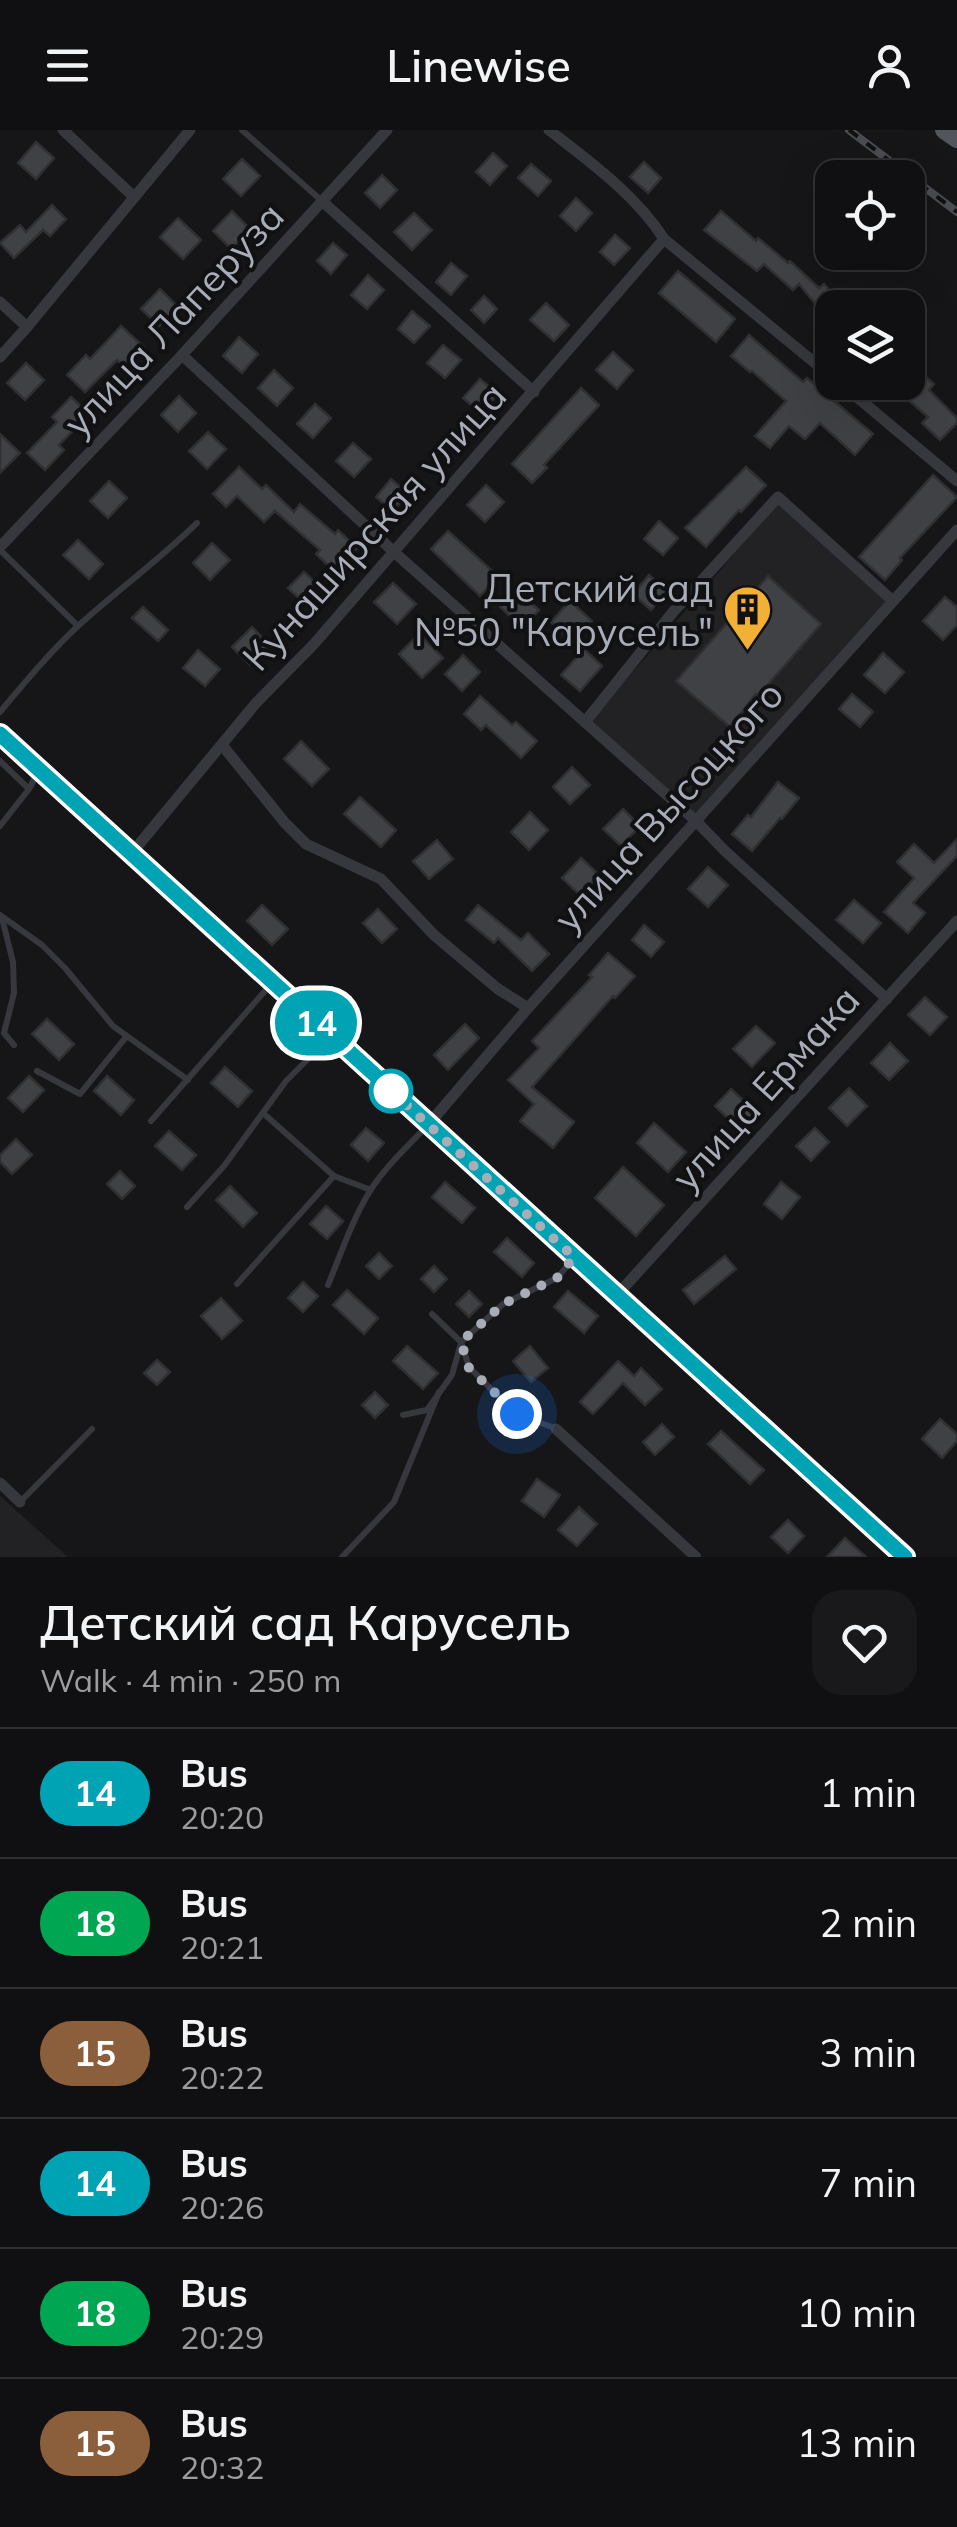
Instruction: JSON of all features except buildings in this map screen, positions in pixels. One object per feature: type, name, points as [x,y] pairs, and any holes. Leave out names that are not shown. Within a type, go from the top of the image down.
[{"type":"main road","points":[[944,130],[957,139]]},
{"type":"street","points":[[63,130],[134,197]]},
{"type":"street","points":[[0,357],[190,130]]},
{"type":"street","name":"улица Лаперуза","points":[[0,548],[387,130]]},
{"type":"street","points":[[548,130],[650,216],[664,240],[815,363]]},
{"type":"street","points":[[323,202],[534,392]]},
{"type":"street","name":"Кунаширская улица","points":[[131,854],[256,703],[314,644],[664,240]]},
{"type":"street","points":[[0,302],[28,327]]},
{"type":"street","points":[[182,354],[887,999]]},
{"type":"street","points":[[860,400],[957,481]]},
{"type":"street","points":[[585,722],[673,612],[778,496],[893,601]]},
{"type":"street","name":"улица Высоцкого","points":[[428,1125],[695,820],[957,530]]},
{"type":"street","points":[[0,734],[904,1557]]},
{"type":"street","points":[[222,745],[306,844],[380,879],[434,935],[498,989],[528,1008]]},
{"type":"street","name":"улица Ермака","points":[[617,1294],[956,922]]},
{"type":"street","points":[[556,1429],[696,1557]]},
{"type":"street","points":[[0,1483],[20,1502]]},
{"type":"lane","points":[[242,130],[323,202]]},
{"type":"lane","points":[[0,712],[78,626],[198,522]]},
{"type":"lane","points":[[0,548],[78,626]]},
{"type":"lane","points":[[0,761],[29,789]]},
{"type":"lane","points":[[0,826],[39,770]]},
{"type":"lane","points":[[1,916],[66,968],[113,1026],[188,1080]]},
{"type":"lane","points":[[1,916],[13,962],[14,993],[4,1033],[14,1045]]},
{"type":"lane","points":[[151,1122],[272,982]]},
{"type":"lane","points":[[187,1207],[224,1166],[286,1081],[330,1036]]},
{"type":"lane","points":[[38,1070],[80,1094],[126,1037]]},
{"type":"lane","points":[[263,1113],[334,1176],[371,1190]]},
{"type":"lane","points":[[328,1285],[371,1190],[428,1125]]},
{"type":"lane","points":[[237,1284],[334,1176]]},
{"type":"lane","points":[[402,1415],[426,1410],[452,1375],[461,1342],[503,1304],[557,1278],[574,1257]]},
{"type":"lane","points":[[432,1314],[461,1342],[469,1368],[517,1414],[556,1429]]},
{"type":"lane","points":[[342,1557],[394,1502],[439,1392]]},
{"type":"lane","points":[[20,1502],[92,1429]]},
{"type":"shaded area","points":[[778,503],[888,602],[694,815],[590,722]]},
{"type":"shaded area","points":[[0,1496],[68,1557],[0,1557]]},
{"type":"railway","points":[[849,130],[957,212]]},
{"type":"bus line","name":"14","points":[[0,734],[905,1557]]},
{"type":"place","name":"Детский сад №50 \"Карусель\"","points":[[748,652]]},
{"type":"route","points":[[391,1091],[379,1080],[574,1257],[557,1278],[503,1304],[461,1342],[469,1368],[517,1414]]}]
